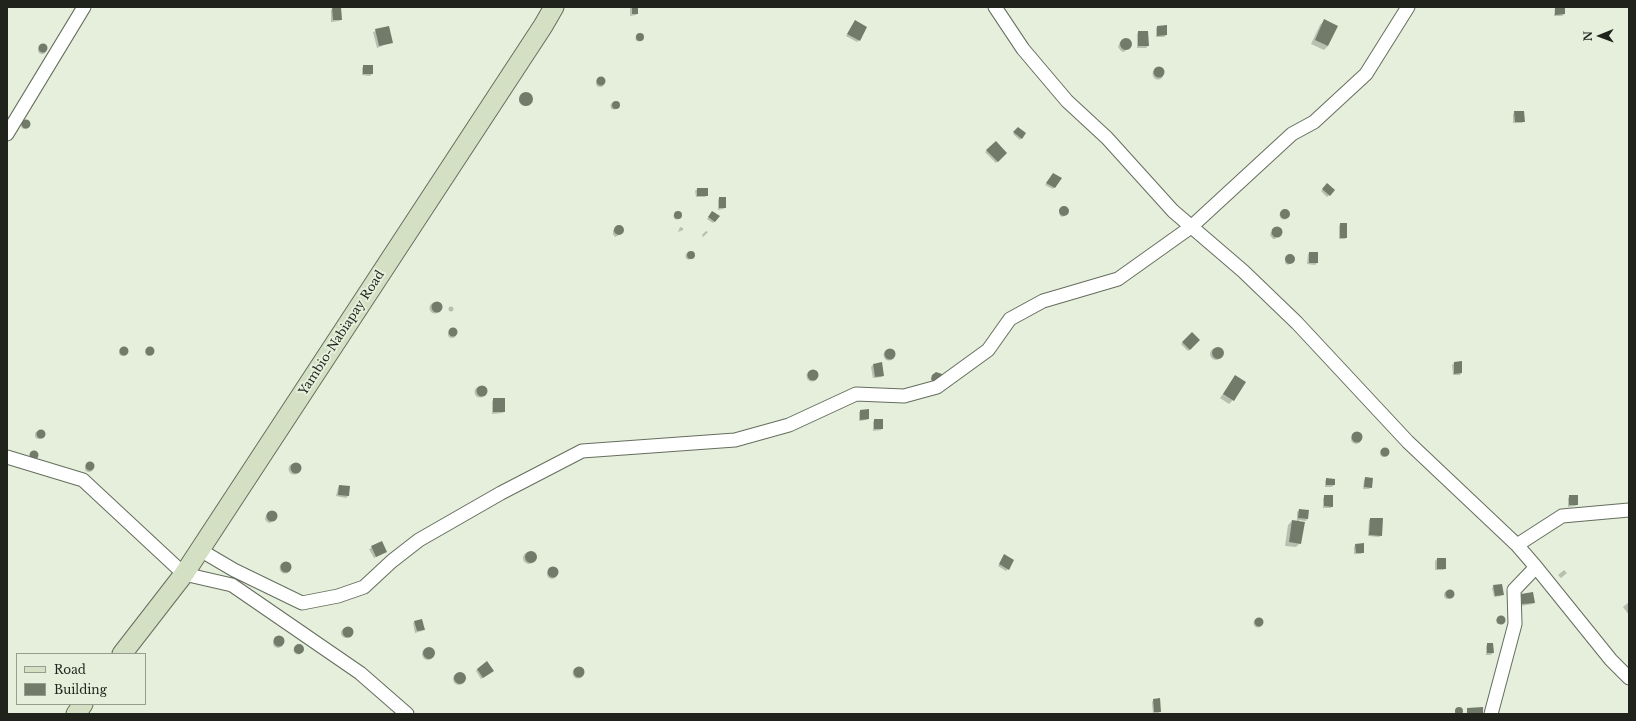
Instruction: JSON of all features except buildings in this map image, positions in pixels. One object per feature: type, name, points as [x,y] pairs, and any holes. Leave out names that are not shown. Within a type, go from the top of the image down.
[{"type":"main road","name":"Yambio-Nabiapay Road","points":[[123,653],[184,574],[554,7]]},
{"type":"main road","points":[[76,714],[82,705]]},
{"type":"street","points":[[7,134],[84,7]]},
{"type":"street","points":[[995,7],[1023,49],[1066,101],[1107,138],[1173,212],[1243,271],[1297,323],[1408,442],[1517,545],[1611,660],[1629,678]]},
{"type":"street","points":[[200,550],[234,570],[302,603],[338,596],[364,587],[392,561],[419,540],[502,493],[582,451],[736,440],[789,425],[856,394],[904,396],[937,387],[988,350],[1010,319],[1043,301],[1118,279],[1191,227],[1292,134],[1314,122],[1366,74],[1408,7]]},
{"type":"street","points":[[7,457],[83,480],[184,574],[232,585],[360,673],[407,714]]},
{"type":"street","points":[[1517,545],[1562,516],[1629,510]]},
{"type":"street","points":[[1491,714],[1515,624],[1514,590],[1536,567]]}]
